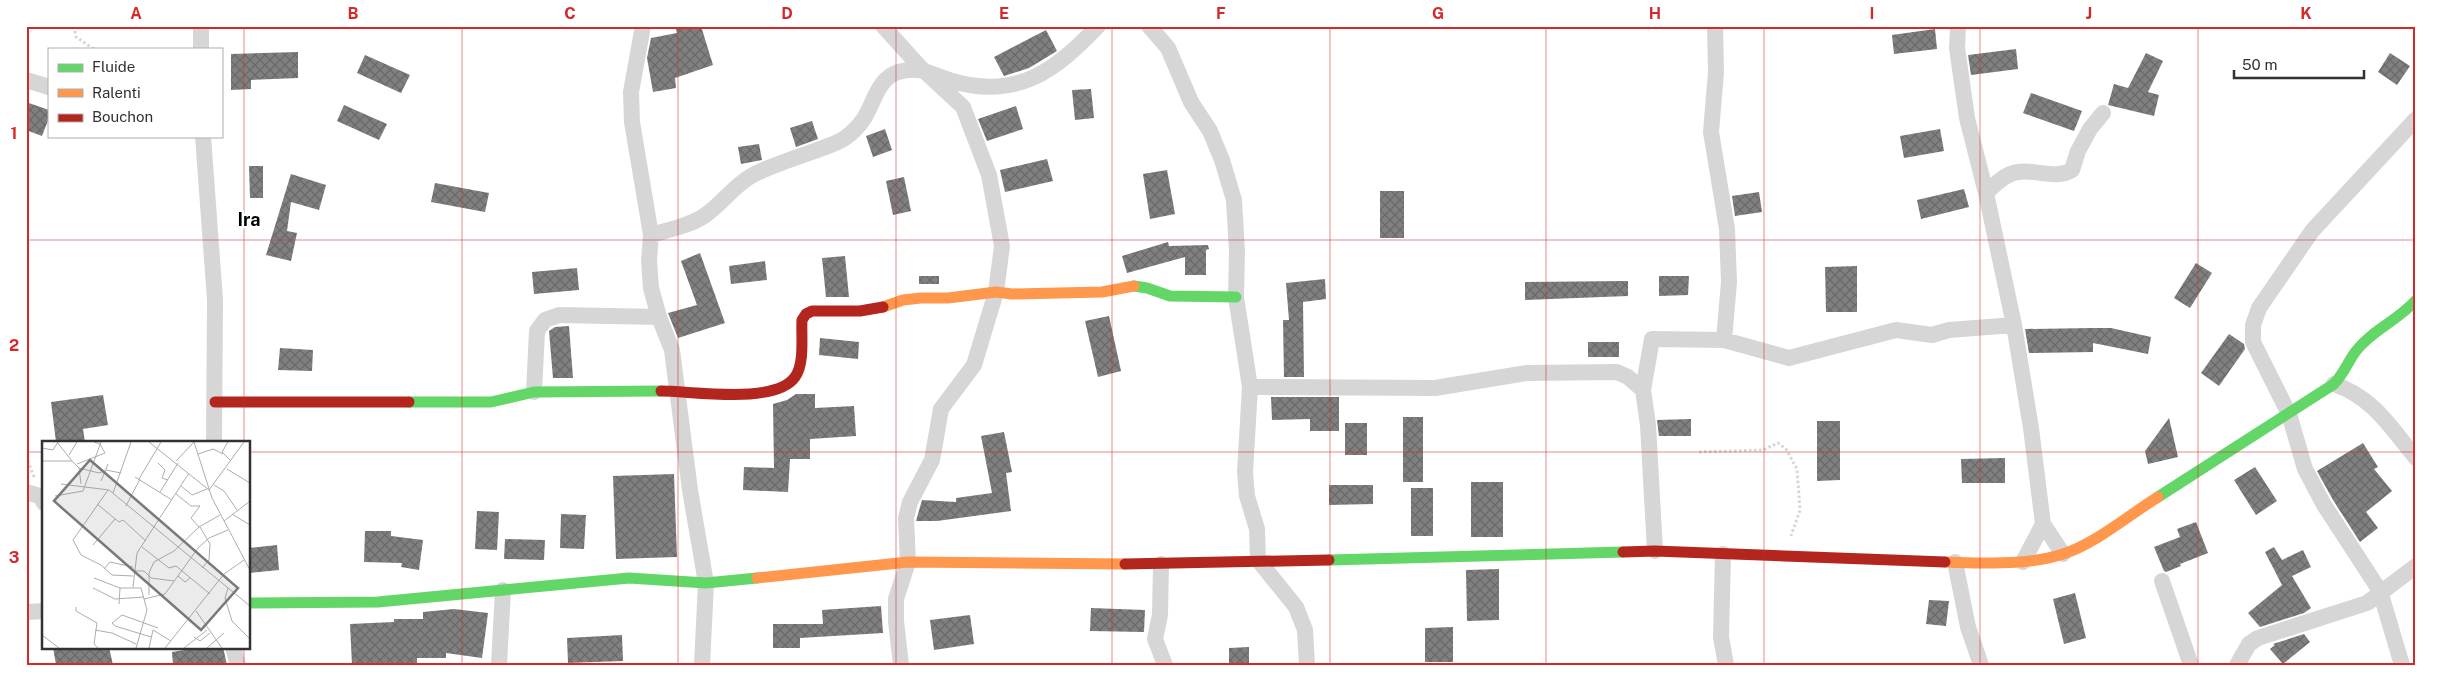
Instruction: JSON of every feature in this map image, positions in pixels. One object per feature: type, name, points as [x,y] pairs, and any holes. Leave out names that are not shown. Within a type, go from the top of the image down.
[{"type":"street","points":[[201,26],[201,48]]},
{"type":"street","points":[[643,26],[631,92],[632,122],[651,235],[649,261],[651,288],[658,317],[672,350],[676,391],[706,583],[702,665]]},
{"type":"street","points":[[883,26],[921,68],[963,107],[989,175],[1002,246],[996,292],[974,365],[942,409],[932,460],[910,502],[906,518],[908,562],[896,599],[896,621],[901,665]]},
{"type":"street","points":[[651,235],[702,218],[722,202],[736,186],[754,174],[842,140],[855,130],[864,118],[880,86],[888,77],[898,72],[921,68],[951,81],[982,88],[1017,85],[1057,65],[1098,26]]},
{"type":"street","points":[[1715,26],[1716,72],[1711,132],[1727,229],[1730,282],[1724,340]]},
{"type":"street","points":[[1958,26],[1957,48],[1967,118],[1986,193],[2014,325],[2031,428],[2043,524],[2063,554]]},
{"type":"street","points":[[1154,28],[1168,48],[1191,102],[1210,131],[1222,160],[1234,200],[1237,252],[1236,296],[1250,387],[1245,472],[1247,496],[1257,529],[1258,560],[1296,607],[1306,630],[1307,665]]},
{"type":"street","points":[[26,80],[48,87]]},
{"type":"street","points":[[1986,193],[1996,183],[2017,172],[2064,175],[2072,170],[2078,151],[2090,129],[2103,113]]},
{"type":"street","points":[[2402,665],[2380,591],[2324,505],[2305,469],[2289,414],[2254,342],[2254,325],[2260,308],[2312,231],[2416,119]]},
{"type":"street","points":[[203,138],[215,300],[214,441]]},
{"type":"street","points":[[215,402],[491,402],[534,392],[676,391],[756,394],[783,387],[794,377],[800,365],[802,320],[806,314],[812,311],[860,311],[878,308],[902,300],[948,298],[996,292],[1012,294],[1102,292],[1131,286],[1147,288],[1170,296],[1236,296]]},
{"type":"street","points":[[250,603],[378,602],[629,578],[706,583],[908,562],[1161,564],[1655,550],[1955,562],[2023,562],[2063,554],[2085,544],[2334,384],[2346,371],[2356,351],[2379,330],[2406,312],[2416,300]]},
{"type":"street","points":[[534,392],[537,331],[545,320],[559,315],[658,317]]},
{"type":"street","points":[[1655,550],[1648,425],[1643,390],[1652,339],[1724,340],[1788,358],[1896,330],[1932,335],[1949,330],[2014,325]]},
{"type":"street","points":[[1250,387],[1434,388],[1527,373],[1617,372],[1628,377],[1643,390]]},
{"type":"street","points":[[2334,384],[2360,395],[2371,404],[2416,458]]},
{"type":"street","points":[[26,492],[40,496],[42,500]]},
{"type":"street","points":[[2023,562],[2043,524]]},
{"type":"street","points":[[1723,554],[1721,636],[1726,665]]},
{"type":"street","points":[[1955,562],[1968,627],[1981,665]]},
{"type":"street","points":[[1161,564],[1160,615],[1155,640],[1165,665]]},
{"type":"street","points":[[2237,665],[2249,644],[2258,638],[2367,603],[2380,591],[2416,566]]},
{"type":"street","points":[[2162,581],[2191,665]]},
{"type":"street","points":[[499,665],[503,590]]},
{"type":"street","points":[[26,612],[42,611]]},
{"type":"street","points":[[233,648],[238,665]]},
{"type":"path","points":[[74,26],[76,37],[92,48]]},
{"type":"path","points":[[1699,452],[1763,450],[1778,443],[1786,449],[1797,469],[1800,510],[1783,555]]},
{"type":"building","points":[[675,26],[701,26],[713,65],[675,78],[676,88],[653,92],[647,58],[651,38],[677,33]]},
{"type":"building","points":[[1935,29],[1937,49],[1894,54],[1892,35]]},
{"type":"building","points":[[1046,30],[1057,51],[1029,68],[1004,76],[994,57]]},
{"type":"building","points":[[2016,49],[2018,69],[1971,75],[1968,55]]},
{"type":"building","points":[[298,52],[298,78],[251,80],[251,89],[231,90],[231,54]]},
{"type":"building","points":[[2146,53],[2163,61],[2148,92],[2159,95],[2154,116],[2108,105],[2114,84],[2128,88]]},
{"type":"building","points":[[2390,53],[2410,66],[2397,85],[2378,72]]},
{"type":"building","points":[[365,55],[410,75],[401,93],[357,73]]},
{"type":"building","points":[[1091,89],[1094,118],[1075,120],[1072,90]]},
{"type":"building","points":[[2031,93],[2082,111],[2074,131],[2023,113]]},
{"type":"building","points":[[26,102],[48,110],[48,121],[42,136],[26,130]]},
{"type":"building","points":[[344,105],[387,124],[379,140],[337,121]]},
{"type":"building","points":[[1016,106],[1023,129],[987,141],[978,119]]},
{"type":"building","points":[[812,121],[818,139],[796,147],[790,128]]},
{"type":"building","points":[[885,129],[892,150],[873,157],[866,136]]},
{"type":"building","points":[[1940,129],[1944,151],[1904,158],[1900,136]]},
{"type":"building","points":[[759,144],[762,160],[741,164],[738,147]]},
{"type":"building","points":[[1047,159],[1053,181],[1005,192],[1000,170]]},
{"type":"building","points":[[249,166],[263,166],[263,198],[250,198]]},
{"type":"building","points":[[1167,170],[1175,214],[1150,219],[1143,174]]},
{"type":"building","points":[[291,174],[326,185],[319,210],[291,202],[287,231],[297,233],[291,261],[266,255]]},
{"type":"building","points":[[904,177],[911,211],[893,215],[886,181]]},
{"type":"building","points":[[435,183],[489,193],[485,212],[431,202]]},
{"type":"building","points":[[1964,189],[1969,207],[1921,219],[1917,200]]},
{"type":"building","points":[[1380,191],[1404,191],[1404,238],[1380,238]]},
{"type":"building","points":[[1759,192],[1762,212],[1735,216],[1732,196]]},
{"type":"building","points":[[1168,242],[1169,246],[1208,245],[1209,249],[1206,250],[1206,275],[1185,275],[1185,257],[1127,273],[1122,256]]},
{"type":"building","points":[[700,253],[725,323],[678,338],[668,313],[697,305],[681,261]]},
{"type":"building","points":[[845,256],[849,297],[826,297],[822,258]]},
{"type":"building","points":[[765,261],[767,280],[731,284],[729,266]]},
{"type":"building","points":[[2196,263],[2212,273],[2190,308],[2174,298]]},
{"type":"building","points":[[1857,266],[1857,312],[1826,312],[1825,267]]},
{"type":"building","points":[[577,268],[579,290],[534,294],[532,272]]},
{"type":"building","points":[[919,276],[939,276],[939,284],[919,284]]},
{"type":"building","points":[[1659,276],[1689,276],[1688,295],[1659,296]]},
{"type":"building","points":[[1325,279],[1326,299],[1303,302],[1304,377],[1284,377],[1283,320],[1289,320],[1286,283]]},
{"type":"building","points":[[1628,281],[1628,296],[1525,300],[1525,282]]},
{"type":"building","points":[[1109,316],[1121,371],[1098,377],[1085,321]]},
{"type":"building","points":[[569,326],[573,378],[553,378],[549,331],[555,327]]},
{"type":"building","points":[[2111,328],[2151,337],[2148,354],[2093,343],[2093,352],[2029,353],[2025,329]]},
{"type":"building","points":[[2229,334],[2244,344],[2245,349],[2219,386],[2201,373]]},
{"type":"building","points":[[820,338],[859,342],[858,359],[819,355]]},
{"type":"building","points":[[1588,342],[1619,342],[1619,357],[1588,357]]},
{"type":"building","points":[[280,348],[313,350],[312,371],[278,370]]},
{"type":"building","points":[[796,394],[815,394],[815,408],[854,406],[856,436],[810,439],[810,459],[790,459],[788,492],[743,490],[744,467],[774,468],[773,404],[787,400]]},
{"type":"building","points":[[103,395],[108,425],[83,429],[85,441],[56,441],[51,402]]},
{"type":"building","points":[[1271,397],[1339,397],[1339,431],[1310,431],[1310,419],[1272,420]]},
{"type":"building","points":[[1403,417],[1423,417],[1423,482],[1403,482]]},
{"type":"building","points":[[2169,418],[2178,457],[2148,464],[2145,451]]},
{"type":"building","points":[[1691,419],[1691,436],[1659,436],[1657,420]]},
{"type":"building","points":[[1817,421],[1840,421],[1840,480],[1817,481]]},
{"type":"building","points":[[1345,423],[1367,423],[1367,455],[1345,455]]},
{"type":"building","points":[[1004,432],[1012,472],[1006,473],[1011,511],[937,521],[916,521],[922,500],[956,502],[956,498],[992,493],[981,436]]},
{"type":"building","points":[[2363,443],[2378,467],[2374,469],[2392,491],[2366,512],[2378,528],[2360,542],[2317,471]]},
{"type":"building","points":[[2005,458],[2005,483],[1962,483],[1961,459]]},
{"type":"building","points":[[2255,467],[2277,501],[2256,515],[2234,480]]},
{"type":"building","points":[[674,474],[677,557],[616,559],[613,476]]},
{"type":"building","points":[[1471,482],[1503,482],[1503,537],[1471,537]]},
{"type":"building","points":[[1329,485],[1373,485],[1373,504],[1329,505]]},
{"type":"building","points":[[1411,488],[1433,488],[1433,536],[1411,536]]},
{"type":"building","points":[[477,511],[499,512],[497,550],[475,549]]},
{"type":"building","points":[[561,514],[586,515],[584,549],[560,548]]},
{"type":"building","points":[[2196,522],[2208,553],[2180,564],[2181,566],[2166,572],[2164,571],[2154,547],[2180,537],[2177,529]]},
{"type":"building","points":[[365,531],[391,531],[391,536],[423,540],[419,570],[401,567],[402,563],[364,562]]},
{"type":"building","points":[[505,539],[545,540],[544,560],[504,559]]},
{"type":"building","points":[[277,545],[279,570],[250,573],[250,548]]},
{"type":"building","points":[[2274,547],[2282,560],[2303,550],[2311,567],[2292,576],[2311,608],[2304,613],[2260,627],[2248,613],[2282,585],[2265,552]]},
{"type":"building","points":[[1499,569],[1499,620],[1467,621],[1466,570]]},
{"type":"building","points":[[2075,593],[2086,638],[2064,644],[2053,599]]},
{"type":"building","points":[[1929,600],[1949,601],[1946,626],[1926,624]]},
{"type":"building","points":[[881,606],[883,633],[800,638],[800,648],[773,648],[773,624],[823,624],[822,610]]},
{"type":"building","points":[[1091,608],[1145,610],[1144,632],[1090,631]]},
{"type":"building","points":[[454,609],[488,613],[482,658],[446,653],[446,658],[417,658],[417,665],[352,665],[350,624],[394,622],[394,619],[423,619],[423,612]]},
{"type":"building","points":[[970,615],[974,644],[934,650],[930,620]]},
{"type":"building","points":[[1453,627],[1453,662],[1425,662],[1425,628]]},
{"type":"building","points":[[2304,634],[2310,642],[2283,664],[2270,649],[2275,645],[2273,644]]},
{"type":"building","points":[[622,635],[623,661],[568,663],[567,638]]},
{"type":"building","points":[[1249,647],[1249,665],[1229,665],[1229,648]]},
{"type":"building","points":[[53,648],[109,648],[113,665],[56,665]]},
{"type":"building","points":[[197,648],[223,648],[227,665],[173,665],[172,652]]},
{"type":"traffic: fast","points":[[1134,286],[1147,288],[1170,296],[1236,297]]},
{"type":"traffic: fast","points":[[2158,497],[2334,384],[2362,344],[2416,300]]},
{"type":"traffic: fast","points":[[409,402],[491,402],[534,392],[661,391]]},
{"type":"traffic: fast","points":[[1329,560],[1623,552]]},
{"type":"traffic: fast","points":[[250,603],[378,602],[629,578],[706,583],[757,578]]},
{"type":"traffic: slow","points":[[883,307],[903,300],[921,298],[948,298],[996,292],[1012,294],[1102,292],[1134,286]]},
{"type":"traffic: slow","points":[[1945,562],[2019,562],[2063,554],[2099,536],[2158,497]]},
{"type":"traffic: slow","points":[[757,578],[908,562],[1125,564]]},
{"type":"traffic: jam","points":[[661,391],[752,394],[785,386],[795,377],[798,371],[802,349],[802,320],[806,314],[812,311],[860,311],[883,307]]},
{"type":"traffic: jam","points":[[215,402],[409,402]]},
{"type":"traffic: jam","points":[[1623,552],[1655,551],[1945,562]]},
{"type":"traffic: jam","points":[[1125,564],[1329,560]]},
{"type":"district","name":"Ira","points":[[249,220]]}]
